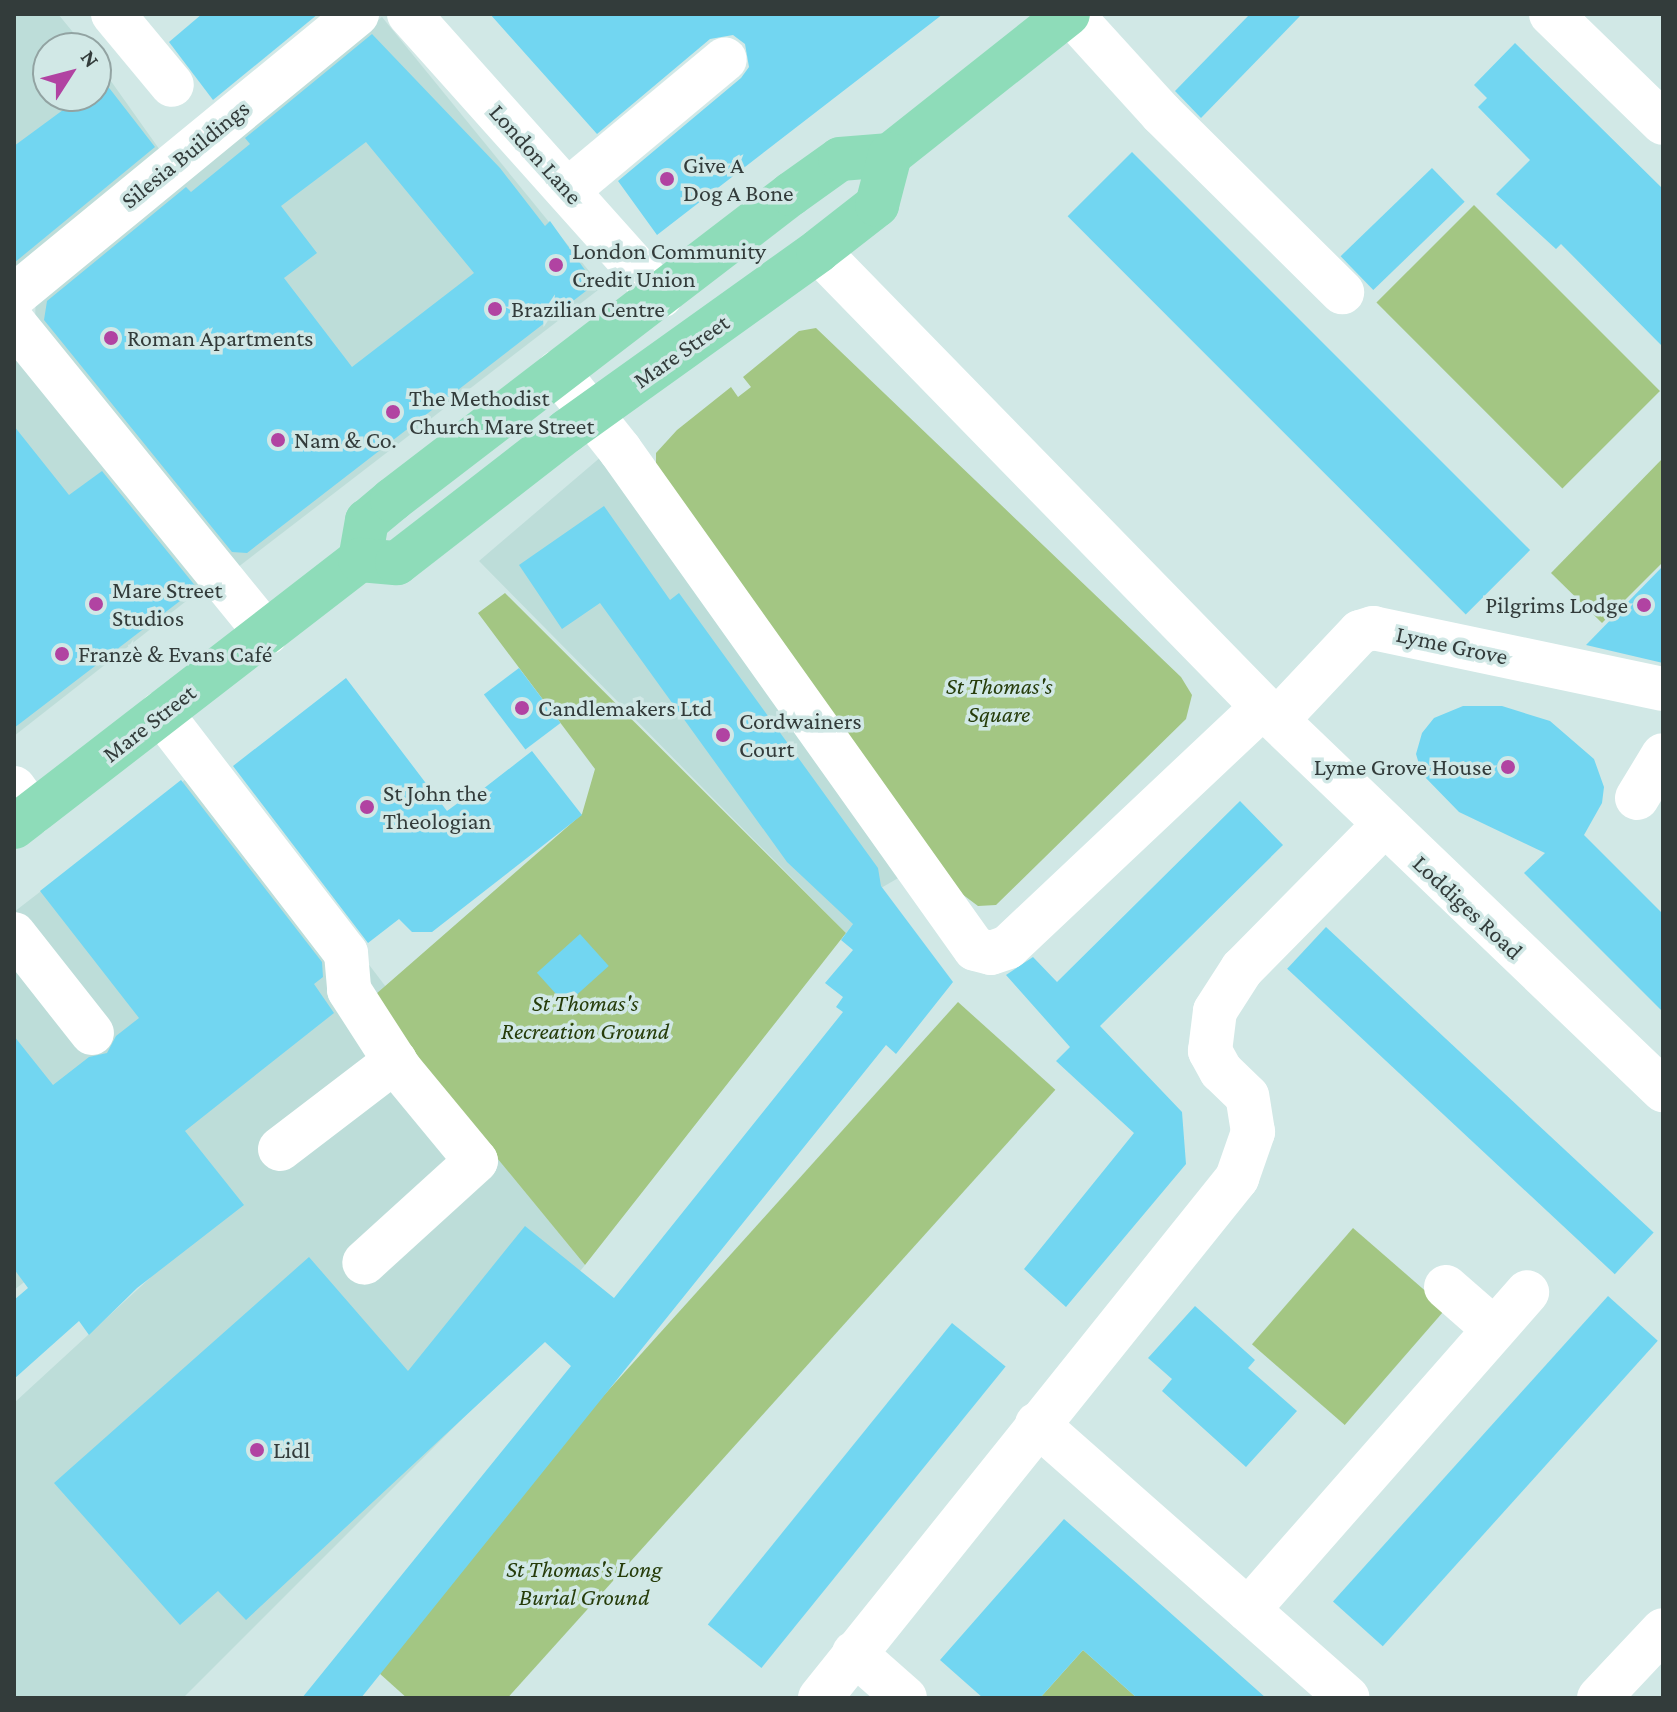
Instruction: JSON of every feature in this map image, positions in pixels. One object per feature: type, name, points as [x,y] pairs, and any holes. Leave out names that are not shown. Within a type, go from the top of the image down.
[{"type":"main road","points":[[360,560],[367,521],[840,159],[890,155],[1054,18]]},
{"type":"main road","name":"Mare Street","points":[[20,809],[161,713],[360,560],[397,563],[589,415],[818,251],[877,205],[890,155]]},
{"type":"street","points":[[113,14],[172,85]]},
{"type":"street","name":"Silesia Buildings","points":[[14,296],[357,14]]},
{"type":"street","name":"London Lane","points":[[409,14],[661,296]]},
{"type":"street","points":[[1551,14],[1663,123]]},
{"type":"street","points":[[1054,18],[1161,113],[1342,292]]},
{"type":"street","points":[[568,190],[725,59]]},
{"type":"street","points":[[558,372],[975,949],[991,953],[1008,947],[1270,713],[818,251]]},
{"type":"street","points":[[14,323],[266,633]]},
{"type":"street","name":"Lyme Grove","points":[[1270,713],[1360,632],[1373,628],[1663,689]]},
{"type":"street","points":[[161,713],[346,953],[349,990],[395,1061],[476,1161],[364,1263]]},
{"type":"street","name":"Loddiges Road","points":[[1270,713],[1383,826],[1663,1090]]},
{"type":"street","points":[[1637,798],[1663,755]]},
{"type":"street","points":[[820,1698],[1237,1178],[1253,1132],[1247,1096],[1221,1071],[1210,1051],[1215,1011],[1242,969],[1383,826]]},
{"type":"street","points":[[14,934],[92,1033]]},
{"type":"street","points":[[280,1149],[395,1061]]},
{"type":"street","points":[[1446,1287],[1494,1329]]},
{"type":"street","points":[[1248,1610],[1527,1292]]},
{"type":"street","points":[[1037,1424],[1348,1698]]},
{"type":"street","points":[[1621,1690],[1663,1630]]},
{"type":"street","points":[[854,1653],[905,1698]]},
{"type":"shaded area","points":[[14,14],[58,14],[73,32],[32,32],[32,112],[112,112],[112,83],[162,153],[14,274]]},
{"type":"shaded area","points":[[382,17],[602,287],[233,571],[35,326],[36,286]]},
{"type":"shaded area","name":"Mare Street Studios","points":[[14,342],[208,584],[14,736]]},
{"type":"shaded area","name":"Cordwainers Court","points":[[602,456],[900,877],[881,888],[846,933],[479,561]]},
{"type":"shaded area","points":[[212,759],[386,987],[369,1001],[585,1265],[461,1420],[183,1698],[14,1698],[14,1403],[150,1278],[63,1252],[14,1290],[14,912]]},
{"type":"green space","points":[[1474,205],[1660,391],[1562,489],[1376,303]]},
{"type":"green space","name":"St Thomas's Square","points":[[816,328],[1181,677],[1192,695],[1186,719],[996,905],[978,906],[962,894],[656,465],[656,453],[677,430],[731,387],[738,397],[751,387],[743,377],[799,331]]},
{"type":"green space","points":[[1663,458],[1663,562],[1602,623],[1551,573]]},
{"type":"green space","name":"St Thomas's Recreation Ground","points":[[505,593],[846,933],[585,1265],[368,1001],[582,814],[595,769],[478,613]]},
{"type":"green space","name":"St Thomas's Long Burial Ground","points":[[958,1002],[1055,1090],[508,1698],[407,1698],[365,1660]]},
{"type":"green space","points":[[1353,1228],[1446,1309],[1345,1425],[1252,1344]]},
{"type":"green space","points":[[1083,1650],[1137,1698],[1040,1698]]},
{"type":"building","points":[[202,14],[318,14],[213,100],[169,42]]},
{"type":"building","points":[[490,14],[943,14],[657,235],[618,181],[741,78],[749,67],[745,44],[733,35],[710,39],[597,134]]},
{"type":"building","points":[[1250,14],[1302,14],[1201,118],[1175,91]]},
{"type":"building","points":[[372,34],[500,168],[545,226],[550,221],[595,284],[247,553],[232,552],[44,320],[47,301],[186,187],[191,192],[250,144],[245,138]],"holes":[[[366,142],[474,273],[352,367],[284,278],[317,253],[281,206]]]},
{"type":"building","points":[[1515,43],[1663,189],[1663,347],[1561,244],[1556,249],[1496,194],[1530,160],[1478,107],[1487,98],[1474,85]]},
{"type":"building","points":[[112,92],[155,147],[14,263],[14,146],[60,112],[112,112]]},
{"type":"building","points":[[1132,152],[1530,550],[1466,614],[1068,216]]},
{"type":"building","points":[[1432,168],[1465,202],[1373,290],[1341,256]]},
{"type":"building","name":"Mare Street Studios","points":[[14,426],[69,495],[102,471],[197,588],[14,728]]},
{"type":"building","points":[[604,506],[670,600],[679,593],[878,868],[881,886],[953,982],[896,1054],[886,1045],[361,1698],[302,1698],[571,1366],[545,1342],[246,1620],[218,1591],[180,1625],[54,1483],[309,1257],[408,1371],[525,1226],[614,1298],[843,1012],[836,1007],[843,997],[825,983],[853,950],[841,940],[853,924],[787,862],[600,603],[562,629],[519,565]]},
{"type":"building","name":"Pilgrims Lodge","points":[[1663,566],[1663,663],[1586,645]]},
{"type":"building","name":"Candlemakers Ltd","points":[[519,668],[561,723],[525,750],[484,694]]},
{"type":"building","name":"St John the Theologian","points":[[346,678],[447,811],[462,800],[465,803],[532,751],[582,815],[432,932],[412,932],[399,919],[368,943],[233,766]]},
{"type":"building","name":"Lyme Grove House","points":[[1463,706],[1502,706],[1550,721],[1594,759],[1604,787],[1602,803],[1584,835],[1663,914],[1663,1012],[1524,873],[1545,853],[1459,812],[1422,774],[1416,754],[1422,733],[1434,718]]},
{"type":"building","points":[[181,780],[322,962],[323,977],[314,984],[334,1013],[185,1131],[244,1205],[137,1288],[89,1335],[79,1321],[14,1379],[14,1300],[28,1288],[14,1269],[14,1036],[53,1085],[89,1057],[107,1053],[116,1036],[139,1018],[40,891]]},
{"type":"building","points":[[1240,801],[1283,845],[1100,1026],[1182,1112],[1186,1164],[1066,1307],[1024,1269],[1134,1133],[1056,1061],[1070,1047],[1006,975],[1033,957],[1057,982]]},
{"type":"building","points":[[1326,927],[1654,1233],[1615,1274],[1287,969]]},
{"type":"building","points":[[580,934],[609,966],[566,1005],[537,973]]},
{"type":"building","points":[[1608,1296],[1658,1341],[1383,1646],[1333,1601]]},
{"type":"building","points":[[1195,1306],[1255,1360],[1248,1368],[1297,1411],[1246,1467],[1162,1391],[1172,1379],[1148,1358]]},
{"type":"building","points":[[952,1323],[1006,1366],[761,1668],[708,1625]]},
{"type":"building","points":[[1064,1519],[1266,1698],[1137,1698],[1083,1650],[1040,1698],[983,1698],[940,1660]]},
{"type":"place","name":"Give A Dog A Bone","points":[[667,179]]},
{"type":"place","name":"London Community Credit Union","points":[[556,265]]},
{"type":"place","name":"Brazilian Centre","points":[[495,309]]},
{"type":"place","name":"Roman Apartments","points":[[111,338]]},
{"type":"place","name":"The Methodist Church Mare Street","points":[[393,412]]},
{"type":"place","name":"Nam & Co.","points":[[278,440]]},
{"type":"place","name":"Mare Street Studios","points":[[96,604]]},
{"type":"place","name":"Pilgrims Lodge","points":[[1644,605]]},
{"type":"place","name":"Franzè & Evans Café","points":[[62,654]]},
{"type":"place","name":"Candlemakers Ltd","points":[[522,708]]},
{"type":"place","name":"Cordwainers Court","points":[[723,735]]},
{"type":"place","name":"Lyme Grove House","points":[[1508,767]]},
{"type":"place","name":"St John the Theologian","points":[[367,807]]},
{"type":"place","name":"Lidl","points":[[257,1450]]}]
